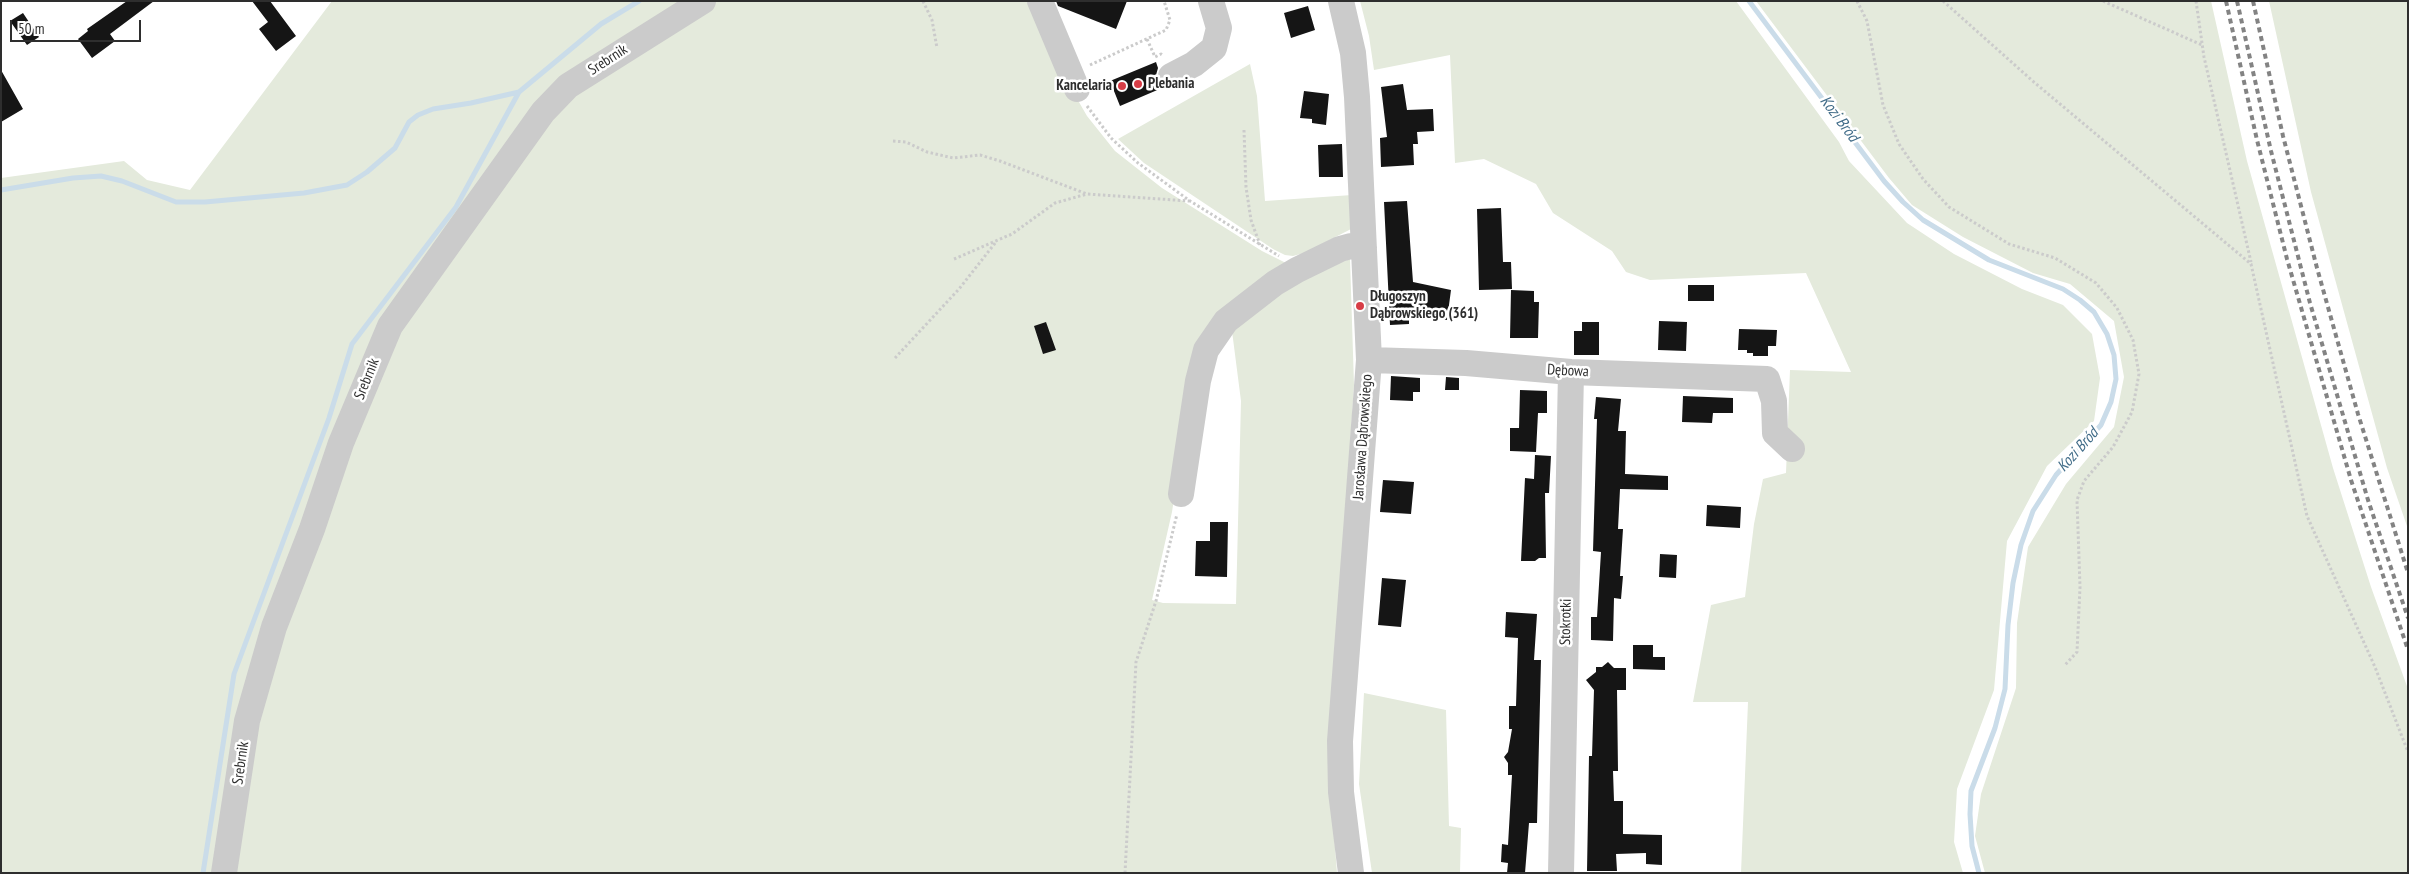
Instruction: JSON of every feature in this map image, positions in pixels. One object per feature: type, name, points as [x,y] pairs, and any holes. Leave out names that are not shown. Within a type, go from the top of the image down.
[{"type":"street","name":"Srebrnik","points":[[224,873],[247,721],[274,627],[312,529],[341,443],[390,326],[470,212],[550,106],[568,86],[703,1]]},
{"type":"street","points":[[1040,1],[1073,82]]},
{"type":"street","points":[[1163,66],[1199,61],[1214,48],[1219,28],[1211,1]]},
{"type":"street","name":"Jarosława Dąbrowskiego","points":[[1341,1],[1353,53],[1364,247],[1368,360],[1340,741],[1341,792],[1351,873]]},
{"type":"street","points":[[1181,494],[1198,381],[1206,350],[1226,321],[1275,282],[1297,270],[1340,249],[1350,246],[1364,247]]},
{"type":"street","name":"Dębowa","points":[[1368,360],[1466,364],[1571,372],[1767,379],[1785,414],[1776,433],[1792,449]]},
{"type":"street","name":"Stokrotki","points":[[1561,873],[1571,372]]},
{"type":"path","points":[[923,1],[932,20],[937,48]]},
{"type":"path","points":[[1164,1],[1170,20],[1169,26],[1162,32],[1124,50],[1073,82],[1096,120],[1111,138],[1138,164],[1190,201],[1285,260]]},
{"type":"path","points":[[1857,1],[1867,21],[1883,105],[1899,144],[1923,179],[1950,207],[2009,244],[2055,258],[2096,284],[2117,308],[2133,340],[2139,374],[2132,412],[2113,447],[2084,481],[2077,500],[2080,587],[2077,652],[2065,665]]},
{"type":"path","points":[[1943,1],[2035,83],[2251,264]]},
{"type":"path","points":[[2103,1],[2202,45]]},
{"type":"path","points":[[2196,1],[2202,45],[2308,516],[2375,667],[2408,752]]},
{"type":"path","points":[[1148,39],[1163,66]]},
{"type":"path","points":[[1122,44],[1124,50]]},
{"type":"path","points":[[1244,130],[1246,187],[1251,220],[1260,245]]},
{"type":"path","points":[[893,141],[906,142],[927,152],[953,158],[980,155],[1087,194],[1190,201]]},
{"type":"path","points":[[954,259],[1012,234],[1055,203],[1087,194]]},
{"type":"path","points":[[895,358],[959,289],[996,242]]},
{"type":"path","points":[[1125,873],[1136,662],[1156,601],[1181,494]]},
{"type":"shaded area","points":[[332,1],[1034,1],[1061,71],[1087,116],[1115,151],[1162,188],[1262,251],[1292,266],[1248,295],[1190,392],[1172,512],[1152,600],[1163,603],[1236,604],[1241,401],[1232,331],[1294,280],[1350,259],[1354,385],[1329,767],[1337,873],[1,873],[1,178],[124,161],[147,180],[190,190]]},
{"type":"shaded area","points":[[1360,1],[1736,1],[1839,142],[1849,161],[1907,223],[1954,254],[2022,289],[2063,305],[2092,334],[2100,378],[2094,421],[2047,466],[2007,541],[1994,690],[1957,789],[1954,842],[1963,873],[1741,873],[1748,702],[1693,702],[1711,605],[1745,597],[1754,524],[1763,479],[1786,473],[1790,370],[1851,372],[1806,273],[1650,280],[1626,272],[1612,251],[1553,213],[1536,184],[1484,159],[1455,163],[1450,55],[1374,70],[1369,36]]},
{"type":"shaded area","points":[[1756,1],[2211,1],[2247,161],[2333,468],[2371,587],[2408,689],[2408,873],[1985,873],[1975,836],[1981,794],[2016,688],[2017,623],[2028,547],[2066,484],[2114,427],[2124,377],[2114,321],[2070,284],[2033,273],[1963,237],[1912,205],[1889,178]]},
{"type":"shaded area","points":[[2269,1],[2408,1],[2408,529],[2387,468],[2311,192]]},
{"type":"shaded area","points":[[1250,64],[1257,96],[1265,201],[1352,195],[1355,227],[1304,253],[1293,256],[1285,255],[1273,249],[1144,163],[1118,139]]},
{"type":"shaded area","points":[[1364,693],[1446,710],[1449,826],[1461,828],[1460,873],[1372,873],[1359,784]]},
{"type":"building","points":[[127,1],[154,1],[110,34],[115,41],[92,58],[78,39],[88,31],[87,29]]},
{"type":"building","points":[[252,1],[270,1],[296,36],[276,51],[259,29],[268,22]]},
{"type":"building","points":[[1056,1],[1127,1],[1116,29],[1058,6]]},
{"type":"building","points":[[1308,6],[1315,30],[1291,38],[1284,13]]},
{"type":"building","points":[[23,13],[39,37],[27,45],[10,21]]},
{"type":"building","name":"Plebania","points":[[1156,62],[1158,68],[1156,75],[1162,88],[1120,106],[1110,81]]},
{"type":"building","points":[[1,70],[23,109],[1,122]]},
{"type":"building","points":[[1403,84],[1407,110],[1433,109],[1434,131],[1417,132],[1418,144],[1413,144],[1414,165],[1381,167],[1380,138],[1387,137],[1381,87]]},
{"type":"building","points":[[1304,91],[1329,94],[1326,125],[1312,123],[1312,119],[1300,118]]},
{"type":"building","points":[[1342,144],[1343,177],[1319,177],[1318,145]]},
{"type":"building","points":[[1407,201],[1413,282],[1451,290],[1447,320],[1409,314],[1409,324],[1390,325],[1384,202]]},
{"type":"building","points":[[1501,208],[1503,262],[1511,262],[1512,289],[1479,290],[1477,209]]},
{"type":"building","points":[[1688,285],[1714,285],[1714,301],[1688,301]]},
{"type":"building","points":[[1511,290],[1534,291],[1534,302],[1539,302],[1538,338],[1510,338]]},
{"type":"building","points":[[1659,321],[1687,322],[1686,351],[1658,350]]},
{"type":"building","points":[[1046,322],[1056,350],[1043,354],[1034,326]]},
{"type":"building","points":[[1582,322],[1599,322],[1599,355],[1574,355],[1574,331],[1582,331]]},
{"type":"building","points":[[1739,329],[1777,330],[1776,346],[1768,346],[1768,356],[1753,356],[1753,353],[1747,353],[1747,350],[1738,350]]},
{"type":"building","points":[[1391,376],[1420,378],[1420,392],[1413,392],[1413,401],[1390,400]]},
{"type":"building","points":[[1446,377],[1459,378],[1459,390],[1445,390]]},
{"type":"building","points":[[1520,390],[1547,391],[1547,413],[1538,413],[1536,452],[1510,451],[1510,428],[1519,428]]},
{"type":"building","points":[[1683,396],[1733,398],[1733,413],[1713,413],[1712,423],[1682,422]]},
{"type":"building","points":[[1596,397],[1621,399],[1618,431],[1626,431],[1625,474],[1668,476],[1668,490],[1620,489],[1618,529],[1623,529],[1620,576],[1623,576],[1621,599],[1614,598],[1613,641],[1591,640],[1591,617],[1597,617],[1601,552],[1593,551],[1597,419],[1594,419]]},
{"type":"building","points":[[1535,455],[1551,456],[1549,493],[1545,493],[1546,558],[1539,558],[1535,561],[1521,561],[1525,478],[1534,479]]},
{"type":"building","points":[[1383,480],[1414,482],[1411,514],[1380,512]]},
{"type":"building","points":[[1707,505],[1741,507],[1740,528],[1706,526]]},
{"type":"building","points":[[1210,522],[1228,522],[1227,577],[1195,576],[1196,541],[1210,541]]},
{"type":"building","points":[[1660,554],[1677,555],[1676,578],[1659,577]]},
{"type":"building","points":[[1382,578],[1406,580],[1401,627],[1378,625]]},
{"type":"building","points":[[1506,612],[1537,614],[1534,660],[1541,660],[1537,823],[1529,823],[1525,873],[1507,873],[1508,863],[1501,862],[1502,844],[1508,845],[1512,775],[1508,775],[1508,763],[1504,757],[1508,752],[1512,729],[1509,729],[1509,706],[1516,706],[1518,638],[1505,637]]},
{"type":"building","points":[[1633,645],[1653,645],[1653,657],[1665,657],[1665,670],[1633,669]]},
{"type":"building","points":[[1608,662],[1614,668],[1626,668],[1626,690],[1617,690],[1618,771],[1613,771],[1614,801],[1623,801],[1623,834],[1662,835],[1662,865],[1646,864],[1646,853],[1616,854],[1617,871],[1587,871],[1589,756],[1592,756],[1594,690],[1586,680],[1596,672],[1596,667],[1602,667]]},
{"type":"waterway","points":[[203,873],[234,674],[329,418],[352,344],[456,207],[519,92],[601,24],[639,1]]},
{"type":"waterway","name":"Kozi Bród","points":[[1749,1],[1884,181],[1903,202],[1923,220],[1989,260],[2063,289],[2080,300],[2094,312],[2107,334],[2114,355],[2116,379],[2111,402],[2101,425],[2056,475],[2033,511],[2021,545],[2013,583],[2008,625],[2005,689],[1995,728],[1971,791],[1972,846],[1979,873]]},
{"type":"waterway","points":[[1,190],[73,178],[101,176],[122,181],[176,202],[205,202],[304,193],[347,185],[367,172],[395,148],[409,122],[418,115],[433,109],[519,92]]},
{"type":"railway","points":[[2226,1],[2257,140],[2287,259],[2351,480],[2408,650]]},
{"type":"railway","points":[[2237,1],[2271,151],[2310,303],[2368,500],[2408,618]]},
{"type":"railway","points":[[2253,1],[2283,136],[2317,268],[2358,414],[2408,573]]},
{"type":"place","name":"Plebania","points":[[1138,84]]},
{"type":"place","name":"Kancelaria","points":[[1122,86]]},
{"type":"place","name":"Długoszyn Dąbrowskiego (361)","points":[[1360,306]]}]
